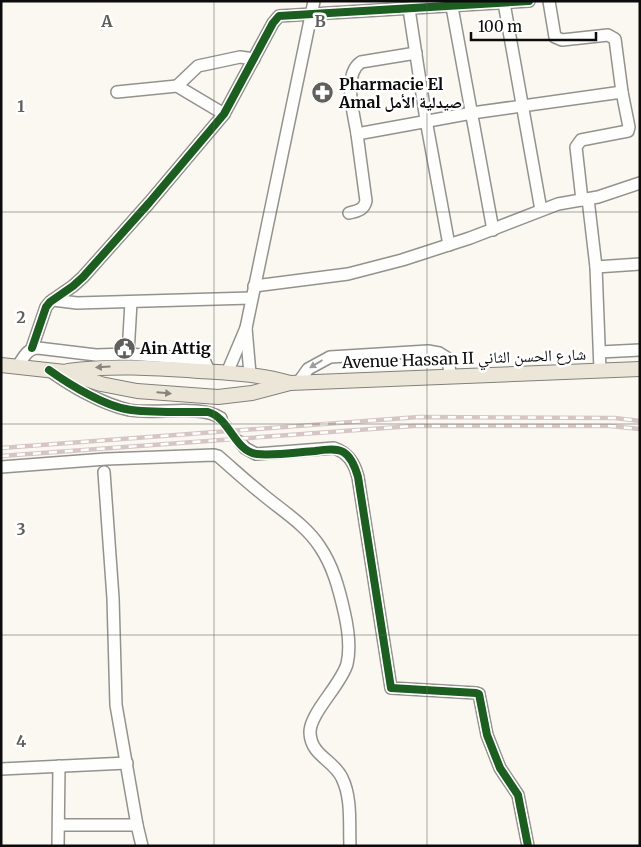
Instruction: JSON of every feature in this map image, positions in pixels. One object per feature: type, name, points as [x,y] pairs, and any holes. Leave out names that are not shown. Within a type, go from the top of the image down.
[{"type":"main road","name":"Avenue Hassan II شارع الحسن الثاني","points":[[65,372],[128,360],[209,371],[250,374],[294,383]]},
{"type":"main road","points":[[128,360],[121,376],[121,383],[131,390]]},
{"type":"main road","name":"Avenue Hassan II شارع الحسن الثاني","points":[[1,365],[65,372],[101,384],[131,390],[228,397],[294,383],[640,368]]},
{"type":"main road","points":[[228,397],[236,391],[238,385],[236,378],[230,373]]},
{"type":"street","points":[[230,373],[246,328],[314,1]]},
{"type":"street","points":[[18,367],[32,348],[44,311],[53,300],[83,277],[149,203],[224,114],[273,23],[279,16],[529,1]]},
{"type":"street","points":[[549,1],[554,33],[558,40],[608,34],[615,39],[622,92],[630,127],[628,131],[581,140],[576,147],[596,267],[600,370]]},
{"type":"street","points":[[504,3],[541,210]]},
{"type":"street","points":[[452,7],[493,230]]},
{"type":"street","points":[[409,9],[426,120],[449,246]]},
{"type":"street","points":[[349,213],[361,209],[366,201],[350,83],[352,71],[362,62],[416,53]]},
{"type":"street","points":[[177,86],[198,66],[240,57],[254,59]]},
{"type":"street","points":[[117,92],[177,86],[224,114]]},
{"type":"street","points":[[357,134],[426,120],[622,92]]},
{"type":"street","points":[[254,286],[348,274],[402,260],[449,246],[564,202],[585,200],[640,183]]},
{"type":"street","points":[[596,267],[640,264]]},
{"type":"street","points":[[53,300],[77,303],[251,298]]},
{"type":"street","points":[[32,348],[128,360],[131,302]]},
{"type":"street","points":[[246,328],[250,374]]},
{"type":"street","points":[[600,352],[640,350]]},
{"type":"street","points":[[294,383],[308,369],[330,357],[428,351],[439,353],[447,358],[451,376]]},
{"type":"street","points":[[49,370],[72,386],[115,406],[130,410],[208,412],[221,418]]},
{"type":"street","points":[[131,390],[145,410]]},
{"type":"street","points":[[240,442],[245,448],[256,454],[334,448],[343,451],[351,459],[358,476],[391,688],[480,694],[487,736],[500,768],[518,795],[528,846]]},
{"type":"street","points":[[1,467],[106,459],[214,455],[218,456],[284,511],[313,538],[329,563],[337,585],[346,619],[349,642],[348,661],[342,677],[320,708],[309,731],[313,746],[318,754],[337,770],[345,785],[350,846]]},
{"type":"street","points":[[104,472],[112,598],[115,690],[142,846]]},
{"type":"street","points":[[1,769],[127,763]]},
{"type":"street","points":[[58,846],[59,766]]},
{"type":"street","points":[[59,825],[137,825]]},
{"type":"tunnel","points":[[221,418],[240,442]]},
{"type":"railway","points":[[1,448],[419,417],[615,418],[640,421]]},
{"type":"railway","points":[[1,456],[413,426],[610,426],[640,429]]},
{"type":"cycle path","points":[[32,348],[46,307],[50,302],[83,277],[149,203],[224,114],[273,23],[279,16],[529,1]]},
{"type":"cycle path","points":[[49,370],[88,394],[121,408],[150,412],[208,412],[222,421],[237,441],[249,452],[278,454],[332,449],[348,455],[358,477],[391,688],[479,694],[487,735],[500,768],[518,795],[528,846]]},
{"type":"place","name":"Pharmacie El Amal صيدلية الأمل","points":[[323,93]]},
{"type":"place","name":"Ain Attig","points":[[124,348]]}]
